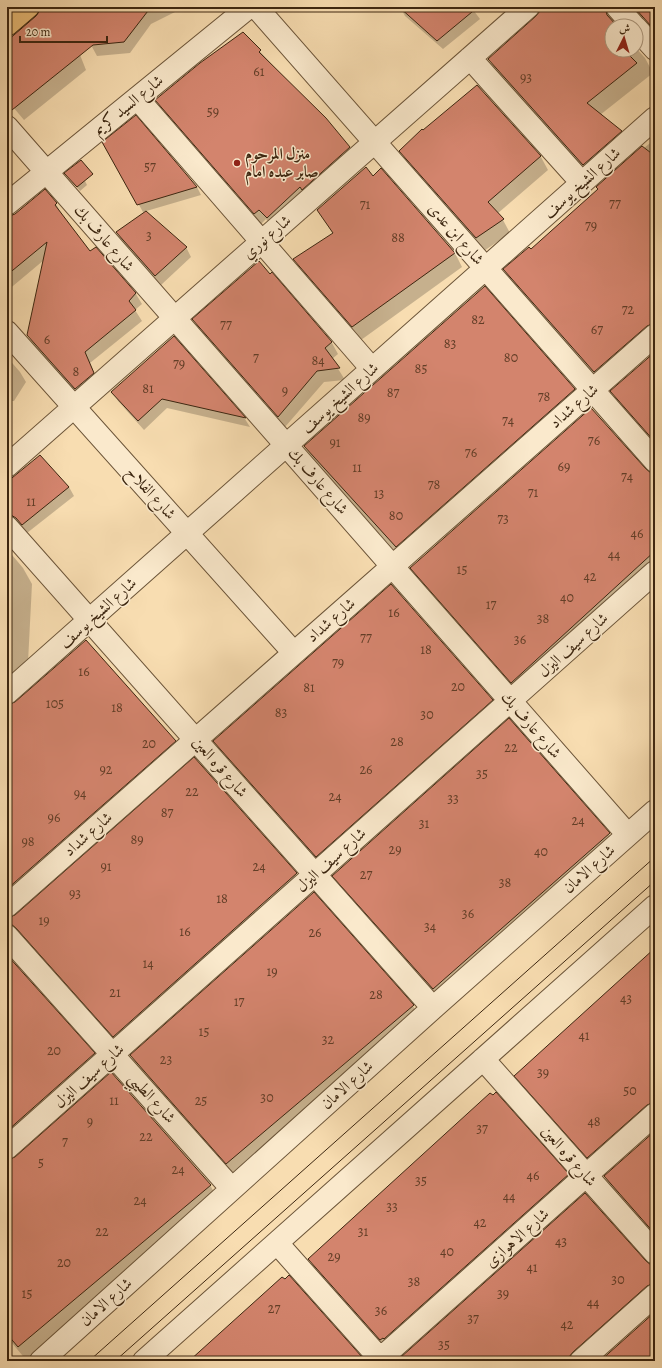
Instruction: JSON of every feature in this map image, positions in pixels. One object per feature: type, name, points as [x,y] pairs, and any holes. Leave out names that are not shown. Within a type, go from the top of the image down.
[{"type":"main road","points":[[7,25],[28,7]]},
{"type":"street","name":"شارع ابن عدى","points":[[256,7],[655,461]]},
{"type":"street","name":"شارع نوري","points":[[7,466],[528,7]]},
{"type":"street","points":[[617,7],[627,18]]},
{"type":"street","name":"شارع السيد كريم","points":[[7,204],[137,98],[236,11]]},
{"type":"street","points":[[644,37],[655,50]]},
{"type":"street","points":[[470,58],[582,183]]},
{"type":"street","points":[[137,98],[372,369]]},
{"type":"street","name":"شارع الشيخ يوسف","points":[[7,694],[655,118]]},
{"type":"street","name":"شارع عارف بك","points":[[7,128],[628,834]]},
{"type":"street","name":"شارع الفلاح","points":[[7,332],[294,653]]},
{"type":"street","name":"شارع شداد","points":[[7,906],[655,335]]},
{"type":"street","name":"شارع قره العين","points":[[7,527],[433,1008]]},
{"type":"street","name":"شارع سيف اليزل","points":[[7,1148],[655,572]]},
{"type":"street","name":"شارع الامان","points":[[41,1361],[232,1188],[655,811]]},
{"type":"street","points":[[144,1361],[655,906]]},
{"type":"street","name":"شارع الطيبي","points":[[7,936],[232,1188]]},
{"type":"street","name":"شارع قره العين","points":[[483,1058],[655,1253]]},
{"type":"street","name":"شارع الاهوازى","points":[[380,1360],[655,1114]]},
{"type":"street","points":[[277,1243],[380,1360]]},
{"type":"street","points":[[581,1361],[655,1295]]},
{"type":"building","points":[[42,7],[151,7],[124,42],[93,45],[7,114],[7,41],[36,16]]},
{"type":"building","points":[[399,7],[478,7],[437,41]]},
{"type":"building","points":[[540,7],[605,7],[607,15],[610,18],[604,18],[604,58],[632,58],[637,63],[587,103],[622,131],[583,165],[488,59],[540,11]]},
{"type":"building","points":[[634,7],[655,7],[655,20],[651,26]]},
{"type":"building","points":[[243,32],[261,50],[259,52],[326,118],[350,147],[302,190],[300,187],[267,218],[259,210],[254,214],[155,100],[200,63]]},
{"type":"building","points":[[477,85],[541,156],[488,202],[504,219],[476,238],[399,151],[422,129],[423,130]]},
{"type":"building","points":[[136,115],[197,187],[137,205],[102,142]]},
{"type":"building","points":[[642,146],[655,156],[655,323],[647,326],[594,372],[503,269],[529,247],[531,249],[598,189],[596,187]]},
{"type":"building","points":[[81,160],[93,174],[77,187],[64,173]]},
{"type":"building","points":[[366,167],[373,176],[381,168],[455,253],[352,327],[293,259],[333,233],[317,210]]},
{"type":"building","points":[[45,189],[57,203],[55,205],[90,251],[96,247],[136,293],[129,301],[136,310],[85,352],[94,373],[75,389],[27,335],[47,242],[7,275],[7,217],[15,214]]},
{"type":"building","points":[[146,211],[187,247],[155,276],[116,232]]},
{"type":"building","points":[[259,261],[270,274],[272,272],[332,342],[325,348],[340,368],[317,371],[278,417],[192,319]]},
{"type":"building","points":[[485,286],[575,389],[396,547],[304,446]]},
{"type":"building","points":[[174,336],[246,418],[162,399],[138,421],[111,392]]},
{"type":"building","points":[[655,352],[655,442],[610,391]]},
{"type":"building","points":[[591,408],[646,469],[651,473],[655,473],[655,551],[511,683],[410,568]]},
{"type":"building","points":[[40,455],[69,487],[22,525],[16,518],[11,515],[7,515],[7,482]]},
{"type":"building","points":[[391,584],[493,700],[316,857],[213,741]]},
{"type":"building","points":[[86,640],[176,741],[7,889],[7,705],[15,702]]},
{"type":"building","points":[[509,718],[610,833],[433,989],[332,876]]},
{"type":"building","points":[[194,757],[297,873],[113,1037],[16,928],[11,924],[7,924],[7,918],[15,915]]},
{"type":"building","points":[[314,892],[414,1005],[226,1164],[130,1055]]},
{"type":"building","points":[[655,948],[655,1102],[647,1105],[587,1158],[514,1076]]},
{"type":"building","points":[[7,955],[95,1053],[7,1131]]},
{"type":"building","points":[[111,1072],[211,1185],[18,1347],[7,1334],[7,1160],[15,1157]]},
{"type":"building","points":[[496,1092],[569,1174],[384,1339],[383,1338],[380,1340],[308,1259],[490,1093],[493,1095]]},
{"type":"building","points":[[655,1131],[655,1234],[604,1176]]},
{"type":"building","points":[[585,1193],[646,1261],[651,1265],[655,1265],[655,1283],[647,1286],[573,1352],[569,1357],[569,1361],[405,1361],[401,1357]]},
{"type":"building","points":[[289,1275],[362,1357],[358,1361],[189,1361],[282,1277],[285,1279]]},
{"type":"building","points":[[655,1312],[655,1361],[600,1361]]},
{"type":"tram line","points":[[89,1361],[655,857]]},
{"type":"tram line","points":[[115,1361],[655,881]]},
{"type":"place","name":"منزل المرحوم صابر عبده امام","points":[[237,163]]}]
